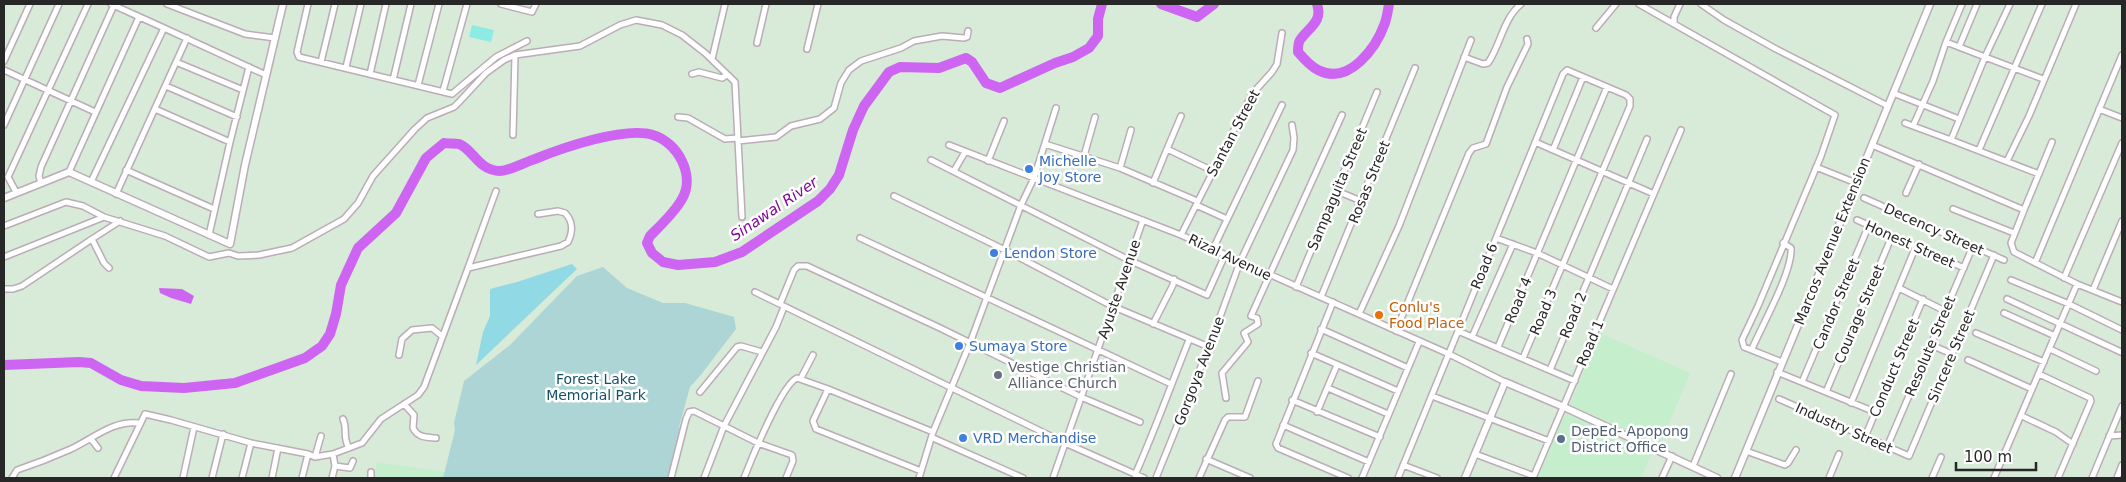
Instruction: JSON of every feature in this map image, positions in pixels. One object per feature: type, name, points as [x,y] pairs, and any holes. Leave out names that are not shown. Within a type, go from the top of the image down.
[{"type":"street","points":[[4,61],[30,4]]},
{"type":"street","points":[[4,125],[59,4]]},
{"type":"street","points":[[16,192],[6,176],[88,4]]},
{"type":"street","points":[[41,183],[39,176],[41,167],[72,101],[112,4],[266,75]]},
{"type":"street","points":[[167,4],[245,34],[275,38]]},
{"type":"street","points":[[184,11],[187,4]]},
{"type":"street","points":[[228,253],[283,4]]},
{"type":"street","points":[[308,4],[297,54],[300,57],[452,94],[496,57],[527,41]]},
{"type":"street","points":[[321,62],[334,4]]},
{"type":"street","points":[[346,67],[361,4]]},
{"type":"street","points":[[370,74],[386,4]]},
{"type":"street","points":[[392,80],[411,4]]},
{"type":"street","points":[[418,85],[439,4]]},
{"type":"street","points":[[443,91],[467,4]]},
{"type":"street","points":[[501,4],[532,12],[536,4]]},
{"type":"street","points":[[712,59],[725,4]]},
{"type":"street","points":[[758,43],[766,4]]},
{"type":"street","points":[[807,49],[818,4]]},
{"type":"street","points":[[1464,57],[1483,64],[1488,63],[1503,35],[1510,16],[1521,4]]},
{"type":"street","points":[[1596,28],[1616,4]]},
{"type":"street","points":[[1639,4],[1834,113],[1835,117],[1816,167],[1742,340],[1742,345],[1782,362]]},
{"type":"street","points":[[1674,24],[1674,17],[1680,4]]},
{"type":"street","points":[[1701,4],[1724,20],[1888,106]]},
{"type":"street","name":"Marcos Avenue Extension","points":[[1735,478],[1930,4]]},
{"type":"street","points":[[1913,126],[1962,4]]},
{"type":"street","points":[[1959,47],[1977,4]]},
{"type":"street","points":[[1951,140],[1985,57],[2010,4]]},
{"type":"street","points":[[1978,150],[2042,4]]},
{"type":"street","points":[[2007,161],[2029,116],[2076,4]]},
{"type":"street","points":[[69,172],[139,17]]},
{"type":"street","points":[[4,226],[66,202],[83,206],[104,217],[120,220],[165,236],[209,257],[228,253],[252,256],[283,251],[306,242],[338,224],[352,212],[377,171],[391,158],[415,129],[428,118],[454,107],[486,73],[504,60],[515,55],[572,48],[620,25],[636,20],[644,20],[662,25],[682,35],[712,59],[736,85],[742,217]]},
{"type":"street","points":[[92,182],[164,28]]},
{"type":"street","points":[[678,117],[688,118],[725,139],[776,137],[791,126],[820,118],[834,108],[841,82],[848,70],[861,61],[901,48],[914,41],[942,36],[964,38],[967,37],[968,31]]},
{"type":"street","name":"Santan Street","points":[[1181,235],[1252,94],[1277,64],[1282,33]]},
{"type":"street","points":[[116,194],[187,38]]},
{"type":"street","points":[[1396,331],[1469,153],[1473,148],[1486,144],[1507,87],[1528,44],[1527,39]]},
{"type":"street","points":[[1359,314],[1399,226],[1471,40]]},
{"type":"street","points":[[1946,42],[2043,79]]},
{"type":"street","points":[[513,135],[515,55]]},
{"type":"street","points":[[2035,262],[2122,55]]},
{"type":"street","points":[[176,62],[243,90]]},
{"type":"street","points":[[209,235],[230,142],[250,67]]},
{"type":"street","name":"Rosas Street","points":[[1321,297],[1415,68]]},
{"type":"street","points":[[4,70],[95,112]]},
{"type":"street","name":"Road 6","points":[[1398,478],[1564,72],[1568,70],[1583,77]]},
{"type":"street","points":[[692,74],[699,72],[715,78],[722,78],[728,75]]},
{"type":"street","points":[[1553,150],[1583,77],[1608,87]]},
{"type":"street","points":[[166,86],[237,117]]},
{"type":"street","name":"Road 4","points":[[1498,347],[1608,87]]},
{"type":"street","name":"Road 3","points":[[1523,358],[1630,106],[1628,97],[1608,87]]},
{"type":"street","name":"Sampaguita Street","points":[[1296,286],[1377,92]]},
{"type":"street","points":[[1893,93],[1960,118]]},
{"type":"street","points":[[1213,249],[1282,106]]},
{"type":"street","points":[[919,478],[933,435],[970,343],[1021,205],[1034,178],[1056,108]]},
{"type":"street","points":[[155,109],[230,142]]},
{"type":"street","points":[[2099,109],[2122,118]]},
{"type":"street","points":[[1226,398],[1222,373],[1248,342],[1244,333],[1258,324],[1257,318],[1251,316],[1342,115]]},
{"type":"street","points":[[1153,183],[1181,116]]},
{"type":"street","points":[[1084,156],[1095,117]]},
{"type":"street","points":[[988,161],[1004,121]]},
{"type":"street","points":[[1905,123],[2039,174]]},
{"type":"street","name":"Gorgoya Avenue","points":[[1156,478],[1209,347],[1240,262],[1293,150],[1292,125]]},
{"type":"street","points":[[1120,168],[1131,130]]},
{"type":"street","name":"Road 1","points":[[1534,477],[1681,130]]},
{"type":"street","name":"Road 2","points":[[1550,370],[1647,139]]},
{"type":"street","points":[[1535,142],[1654,194]]},
{"type":"street","points":[[2052,142],[2014,233],[2011,243],[2014,252],[2064,278],[2122,302]]},
{"type":"street","points":[[2064,278],[2122,143]]},
{"type":"street","points":[[1045,144],[1120,168],[1227,218]]},
{"type":"street","name":"Rizal Avenue","points":[[949,145],[1181,235],[1448,354],[1505,382]]},
{"type":"street","points":[[1872,145],[2024,210]]},
{"type":"street","points":[[1167,149],[1213,171]]},
{"type":"street","points":[[954,170],[965,152]]},
{"type":"street","points":[[931,160],[1129,260],[1207,295],[1225,255]]},
{"type":"street","points":[[1906,193],[1919,164]]},
{"type":"street","points":[[1816,167],[1856,183]]},
{"type":"street","points":[[126,170],[214,209]]},
{"type":"street","points":[[4,198],[69,172],[230,244]]},
{"type":"street","points":[[1337,190],[1362,200]]},
{"type":"street","points":[[114,478],[145,414],[224,434],[251,443],[315,457],[333,454],[362,443],[381,419],[418,394],[426,383],[496,191]]},
{"type":"street","points":[[894,196],[1005,250],[1112,306],[1209,347]]},
{"type":"street","name":"Decency Street","points":[[1864,198],[2004,260]]},
{"type":"street","points":[[1953,209],[2014,233]]},
{"type":"street","points":[[468,268],[561,246],[568,242],[572,229],[571,222],[565,213],[558,210],[538,214]]},
{"type":"street","points":[[4,257],[104,217]]},
{"type":"street","points":[[4,289],[22,286],[120,220]]},
{"type":"street","name":"Ayuste Avenue","points":[[1053,478],[1143,220]]},
{"type":"street","name":"Honest Street","points":[[1856,220],[1964,268]]},
{"type":"street","points":[[2093,290],[2122,221]]},
{"type":"street","name":"Candor Street","points":[[1802,382],[1869,225]]},
{"type":"street","name":"Courage Street","points":[[1826,392],[1892,236]]},
{"type":"street","points":[[860,238],[1171,384]]},
{"type":"street","points":[[1496,238],[1537,253],[1614,289]]},
{"type":"street","points":[[92,239],[104,263],[109,268]]},
{"type":"street","points":[[1752,349],[1782,283],[1791,248],[1783,243]]},
{"type":"street","points":[[1472,336],[1513,244]]},
{"type":"street","points":[[1851,403],[1916,246]]},
{"type":"street","name":"Resolute Street","points":[[1887,447],[1973,246]]},
{"type":"street","name":"Sincere Street","points":[[1909,456],[1994,255]]},
{"type":"street","points":[[704,478],[724,426],[776,327],[794,270],[798,266],[807,266],[1081,397],[1140,422]]},
{"type":"street","points":[[1153,324],[1173,285],[1174,279]]},
{"type":"street","points":[[2011,280],[2069,304],[2122,330]]},
{"type":"street","points":[[1994,478],[2077,284]]},
{"type":"street","points":[[1899,288],[1946,311]]},
{"type":"street","points":[[755,292],[1065,443],[1144,478]]},
{"type":"street","name":"Conduct Street","points":[[1865,437],[1922,299]]},
{"type":"street","points":[[2007,299],[2120,352]]},
{"type":"street","points":[[1333,302],[1311,352],[1276,446],[1348,478]]},
{"type":"street","points":[[2004,313],[2055,336]]},
{"type":"street","points":[[398,355],[402,339],[412,330],[432,328],[442,336]]},
{"type":"street","points":[[1321,329],[1408,368]]},
{"type":"street","points":[[1458,331],[1575,381]]},
{"type":"street","points":[[1976,332],[2044,362]]},
{"type":"street","points":[[1135,474],[1156,429],[1171,384],[1189,340]]},
{"type":"street","points":[[1362,478],[1419,342]]},
{"type":"street","points":[[1931,345],[1952,354]]},
{"type":"street","points":[[700,392],[737,347],[741,346],[762,352]]},
{"type":"street","points":[[2050,349],[2096,371]]},
{"type":"street","points":[[1311,352],[1398,391]]},
{"type":"street","points":[[801,378],[813,355]]},
{"type":"street","points":[[1968,360],[2032,389]]},
{"type":"street","points":[[1317,412],[1337,365]]},
{"type":"street","points":[[1778,372],[1875,412]]},
{"type":"street","points":[[1693,466],[1732,374]]},
{"type":"street","points":[[2039,374],[2091,399],[2058,478]]},
{"type":"street","points":[[744,478],[758,443],[790,382],[801,378],[828,388],[933,435],[1023,478]]},
{"type":"street","points":[[1199,478],[1226,418],[1243,418],[1247,414],[1258,380]]},
{"type":"street","points":[[1465,478],[1505,382],[1564,407],[1717,478]]},
{"type":"street","points":[[828,388],[813,421],[816,429],[921,471]]},
{"type":"street","points":[[1328,388],[1388,414]]},
{"type":"street","points":[[1432,396],[1549,441]]},
{"type":"street","name":"Industry Street","points":[[1779,399],[1909,456]]},
{"type":"street","points":[[1292,400],[1380,437]]},
{"type":"street","points":[[404,404],[414,415],[413,428],[417,434],[436,438]]},
{"type":"street","points":[[2092,478],[2122,406]]},
{"type":"street","points":[[672,478],[684,423],[689,412],[694,411],[758,443],[792,455],[793,461],[786,478]]},
{"type":"street","points":[[2022,416],[2056,432],[2073,444]]},
{"type":"street","points":[[343,419],[346,426],[344,439],[349,448]]},
{"type":"street","points":[[12,478],[17,470],[52,458],[116,425],[139,423]]},
{"type":"street","points":[[1283,425],[1369,462]]},
{"type":"street","points":[[183,478],[194,427]]},
{"type":"street","points":[[212,478],[224,434]]},
{"type":"street","points":[[315,457],[322,436]]},
{"type":"street","points":[[2109,436],[2122,436]]},
{"type":"street","points":[[91,439],[98,448]]},
{"type":"street","points":[[242,478],[251,443]]},
{"type":"street","points":[[272,478],[278,448]]},
{"type":"street","points":[[1746,451],[1785,465],[1796,450]]},
{"type":"street","points":[[302,478],[308,454]]},
{"type":"street","points":[[332,478],[335,466],[333,454]]},
{"type":"street","points":[[1475,454],[1534,477]]},
{"type":"street","points":[[1829,478],[1839,454]]},
{"type":"street","points":[[1662,478],[1672,456]]},
{"type":"street","points":[[1932,478],[1941,457]]},
{"type":"street","points":[[1206,459],[1250,478]]},
{"type":"street","points":[[335,466],[350,468],[353,461]]},
{"type":"street","points":[[1403,465],[1437,478]]},
{"type":"street","points":[[2117,478],[2122,465]]},
{"type":"shaded area","points":[[472,25],[494,30],[491,42],[469,37]]},
{"type":"shaded area","points":[[572,264],[577,269],[476,365],[483,332],[490,316],[490,289]]},
{"type":"shaded area","points":[[159,288],[182,289],[194,296],[191,304],[160,293]]},
{"type":"shaded area","points":[[1600,333],[1690,373],[1659,447],[1570,404]]},
{"type":"shaded area","points":[[1566,412],[1653,451],[1641,478],[1538,478]]},
{"type":"shaded area","points":[[377,462],[445,472],[443,478],[374,478]]},
{"type":"green space","name":"Forest Lake Memorial Park","points":[[603,267],[627,288],[663,303],[685,303],[734,317],[736,329],[690,387],[668,478],[443,478],[455,430],[454,423],[464,381],[510,345],[577,276]]},
{"type":"waterway","name":"Sinawal River","points":[[4,365],[91,363],[121,380],[141,386],[184,388],[235,383],[305,358],[322,346],[330,334],[341,285],[358,248],[396,213],[426,158],[444,143],[459,144],[486,167],[492,170],[503,171],[577,144],[610,136],[627,133],[653,135],[662,139],[676,152],[682,161],[687,180],[686,190],[676,209],[650,236],[647,243],[652,253],[663,262],[678,265],[715,262],[742,252],[818,201],[830,189],[839,175],[853,130],[864,106],[889,72],[900,67],[939,68],[966,58],[972,62],[986,83],[1000,88],[1055,63],[1073,57],[1089,48],[1098,36],[1098,19],[1102,4]]},
{"type":"waterway","name":"Sinawal River","points":[[1161,4],[1197,17],[1214,4]]},
{"type":"waterway","name":"Sinawal River","points":[[1317,4],[1317,20],[1300,40],[1298,52],[1312,66],[1329,74],[1340,73],[1350,69],[1368,53],[1381,33],[1386,21],[1389,4]]},
{"type":"place","name":"Michelle Joy Store","points":[[1029,169]]},
{"type":"place","name":"Lendon Store","points":[[994,253]]},
{"type":"place","name":"Conlu's Food Place","points":[[1379,315]]},
{"type":"place","name":"Sumaya Store","points":[[959,346]]},
{"type":"place","name":"Vestige Christian Alliance Church","points":[[998,375]]},
{"type":"place","name":"VRD Merchandise","points":[[963,438]]},
{"type":"place","name":"DepEd- Apopong District Office","points":[[1561,439]]}]
